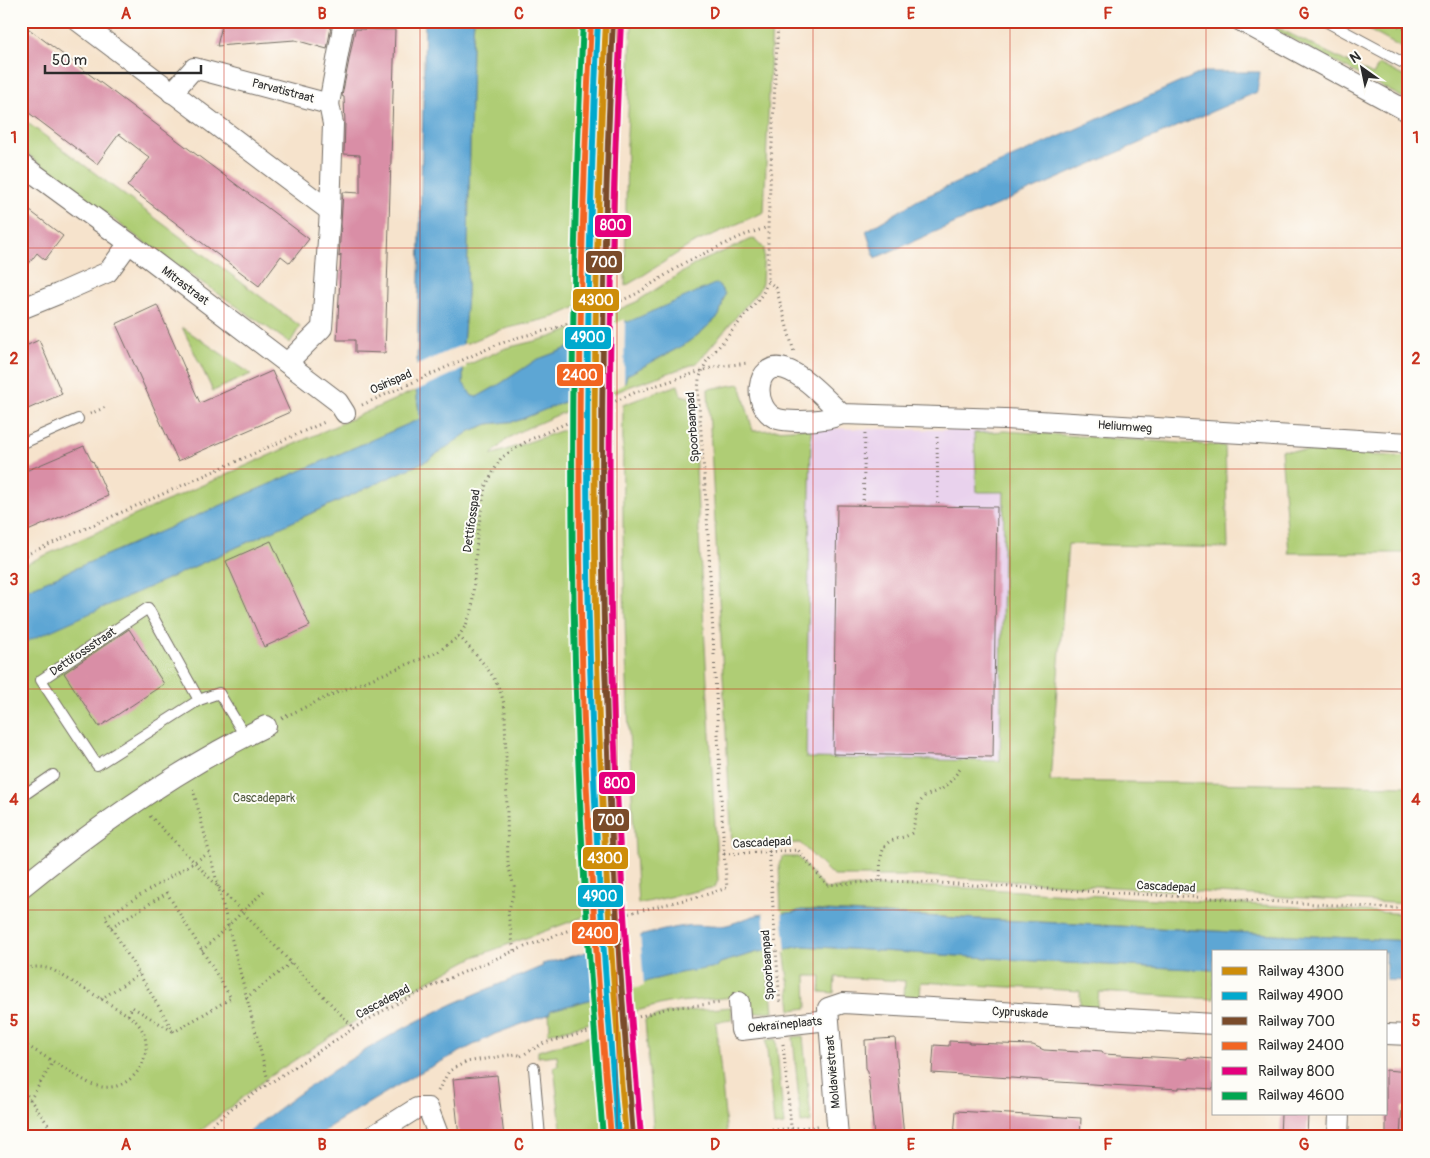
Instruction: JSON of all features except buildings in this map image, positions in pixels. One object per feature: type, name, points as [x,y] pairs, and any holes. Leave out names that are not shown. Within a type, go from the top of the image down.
[{"type":"street","points":[[78,21],[330,211]]},
{"type":"street","points":[[329,104],[344,21]]},
{"type":"street","points":[[1241,21],[1409,112]]},
{"type":"street","name":"Parvatistraat","points":[[172,93],[194,68],[329,104],[333,124],[330,211],[322,328],[287,363]]},
{"type":"street","name":"Mitrastraat","points":[[21,164],[129,243],[338,402],[345,413]]},
{"type":"street","points":[[21,309],[108,272],[129,243]]},
{"type":"street","points":[[772,370],[784,369],[802,379],[842,414]]},
{"type":"street","name":"Heliumweg","points":[[772,370],[762,378],[759,390],[760,400],[770,415],[784,421],[824,419],[842,414],[866,414],[1005,419],[1409,443]]},
{"type":"street","points":[[21,888],[45,868],[136,802],[188,769],[266,726]]},
{"type":"street","name":"Oekraïneplaats","points":[[739,1002],[741,1030],[780,1025],[828,1014]]},
{"type":"street","name":"Cypruskade","points":[[828,1014],[843,1004],[1212,1024]]},
{"type":"street","name":"Moldaviëstraat","points":[[828,1014],[838,1131]]},
{"type":"street","points":[[1388,1034],[1409,1035]]},
{"type":"street","points":[[370,1137],[417,1108],[428,1108],[439,1137]]},
{"type":"street","points":[[1338,1137],[1339,1116]]},
{"type":"lane","points":[[1325,21],[1409,66]]},
{"type":"lane","points":[[21,444],[78,419]]},
{"type":"lane","name":"Dettifossstraat","points":[[199,700],[148,608],[41,680],[98,765],[199,700],[219,693],[245,736]]},
{"type":"lane","points":[[21,797],[53,775]]},
{"type":"lane","points":[[534,1068],[540,1137]]},
{"type":"path","name":"Spoorbaanpad","points":[[724,854],[707,515],[698,390],[706,362],[758,300],[768,281],[768,227],[778,21]]},
{"type":"path","points":[[1390,21],[1409,31]]},
{"type":"path","name":"Osirispad","points":[[21,557],[496,345],[519,337],[554,330],[598,311],[636,294],[686,262],[742,236],[768,227]]},
{"type":"path","points":[[768,281],[776,288],[802,379]]},
{"type":"path","name":"Dettifosspad","points":[[266,726],[329,696],[438,652],[459,636],[472,610],[477,537],[485,487],[501,458],[527,441],[636,392],[714,367],[750,363],[763,364],[772,370]]},
{"type":"path","points":[[863,505],[866,414]]},
{"type":"path","points":[[937,418],[938,506]]},
{"type":"path","points":[[459,636],[491,674],[500,688],[503,698],[508,865],[514,886],[508,913],[514,951]]},
{"type":"path","points":[[880,881],[881,854],[884,847],[890,841],[906,837],[912,833],[919,803],[925,796],[942,790],[960,768]]},
{"type":"path","points":[[188,769],[268,1084]]},
{"type":"path","points":[[136,802],[354,1028]]},
{"type":"path","name":"Cascadepad","points":[[197,1137],[232,1108],[354,1028],[386,1009],[443,981],[514,951],[588,924],[727,888],[724,854],[798,850],[827,885],[880,881],[920,882],[1409,909]]},
{"type":"path","name":"Spoorbaanpad","points":[[769,851],[779,983],[780,1025],[792,1137]]},
{"type":"path","points":[[174,1032],[105,917],[209,853]]},
{"type":"path","points":[[202,951],[264,891]]},
{"type":"path","points":[[111,927],[167,893],[231,998],[174,1032]]},
{"type":"path","points":[[246,998],[291,963]]},
{"type":"path","points":[[21,970],[35,967],[48,968],[128,1015],[137,1023],[142,1031],[146,1049],[139,1070],[126,1082],[108,1087],[95,1085],[21,1042]]},
{"type":"path","points":[[101,999],[139,974]]},
{"type":"path","points":[[521,1056],[544,1043],[668,1008],[739,1002]]},
{"type":"path","points":[[128,1015],[132,1007],[174,1032]]},
{"type":"path","points":[[428,1108],[449,1071],[466,1062],[516,1054],[528,1059],[534,1068]]},
{"type":"path","points":[[30,1100],[53,1062]]},
{"type":"path","points":[[21,1087],[57,1137]]},
{"type":"path","points":[[752,1132],[792,1129],[838,1131]]},
{"type":"shaded area","points":[[811,428],[1005,431],[1000,761],[805,758]]},
{"type":"green space","points":[[474,21],[590,21],[586,113],[576,113],[575,140],[585,141],[579,306],[554,317],[500,330],[463,345],[467,294]]},
{"type":"green space","points":[[632,21],[772,21],[764,212],[692,244],[625,286],[627,135]]},
{"type":"green space","points":[[1264,21],[1373,75],[1379,64],[1409,79],[1409,101],[1263,24]]},
{"type":"green space","points":[[1352,21],[1386,21],[1409,33],[1409,52]]},
{"type":"green space","points":[[21,118],[300,326],[290,343],[146,244],[21,149]]},
{"type":"green space","name":"Cascadepark","points":[[752,239],[756,240],[764,248],[762,283],[759,290],[697,363],[631,386],[587,405],[583,404],[518,432],[507,439],[491,455],[578,425],[586,916],[474,957],[376,1009],[267,1078],[193,1137],[21,1137],[21,640],[165,580],[428,460],[470,431],[488,424],[517,421],[525,418],[627,375],[684,345],[719,316],[725,294],[628,323],[626,321],[576,345],[536,360],[477,397],[472,396],[463,383],[463,367],[506,348],[551,337],[636,302],[697,263]]},
{"type":"green space","points":[[182,327],[251,374],[213,391]]},
{"type":"green space","points":[[740,384],[753,431],[811,428],[806,758],[1000,761],[1004,492],[977,492],[974,433],[1005,431],[1225,446],[1228,548],[1068,544],[1050,781],[1409,786],[1409,904],[923,876],[833,876],[800,843],[732,847],[708,389]]},
{"type":"green space","points":[[678,385],[681,395],[689,397],[693,404],[718,880],[715,887],[638,904],[626,654],[623,530],[623,405]]},
{"type":"green space","points":[[416,390],[420,419],[21,592],[21,566]]},
{"type":"green space","points":[[1281,450],[1409,457],[1409,553],[1289,553]]},
{"type":"green space","points":[[783,857],[798,857],[825,889],[890,886],[954,888],[1409,914],[1409,941],[809,910],[785,914],[781,913],[779,864]]},
{"type":"green space","points":[[803,946],[1067,963],[1212,970],[1212,999],[1099,992],[1097,1008],[1080,1007],[1080,991],[921,982],[920,998],[904,997],[905,981],[835,977],[834,993],[820,992],[821,976],[806,976],[807,1008],[791,1010],[784,949]]},
{"type":"green space","points":[[767,951],[769,991],[771,992],[773,1011],[748,1014],[746,996],[667,1003],[548,1034],[551,1010],[648,981]]},
{"type":"green space","points":[[731,1007],[732,1020],[716,1022],[727,1137],[654,1137],[645,1020],[668,1013]]},
{"type":"green space","points":[[591,1036],[592,1039],[602,1036],[610,1137],[562,1137],[554,1067],[558,1066],[557,1055],[538,1057],[538,1051]]},
{"type":"green space","points":[[803,1036],[811,1122],[801,1123],[793,1037]]},
{"type":"green space","points":[[776,1039],[784,1125],[774,1126],[766,1040]]},
{"type":"water","points":[[425,21],[474,21],[467,294],[463,345],[463,383],[472,396],[477,397],[536,360],[576,345],[626,321],[628,322],[717,283],[725,294],[719,316],[684,345],[627,375],[625,382],[583,400],[574,398],[517,421],[488,424],[470,431],[428,460],[21,644],[21,592],[420,419],[416,390]]},
{"type":"water","points":[[1203,72],[1260,72],[1257,92],[875,258],[866,231],[918,200]]},
{"type":"water","points":[[801,910],[1409,941],[1409,981],[1388,980],[1388,950],[1212,950],[1212,970],[1067,963],[803,946],[758,952],[720,963],[717,967],[648,981],[551,1010],[549,1014],[495,1034],[415,1075],[332,1125],[317,1137],[242,1137],[292,1099],[371,1047],[426,1017],[543,966],[542,964],[669,929],[690,925],[726,925],[758,915]]},
{"type":"pier","points":[[625,319],[624,385],[583,402],[577,401],[578,341]]},
{"type":"pier","points":[[466,343],[466,368],[413,392],[415,366]]},
{"type":"pier","points":[[782,910],[786,952],[767,954],[763,911]]},
{"type":"pier","points":[[640,933],[644,986],[597,999],[593,946]]},
{"type":"rail line","name":"4600","points":[[583,21],[576,196],[572,372],[574,635],[584,878],[603,1137]]},
{"type":"rail line","name":"2400","points":[[591,21],[581,284],[580,547],[586,774],[611,1137]]},
{"type":"rail line","name":"4900","points":[[598,21],[589,284],[587,460],[589,635],[599,878],[618,1137]]},
{"type":"rail line","name":"4300","points":[[606,21],[596,284],[595,547],[601,774],[626,1137]]},
{"type":"rail line","name":"700","points":[[613,21],[606,196],[602,372],[604,635],[614,878],[633,1136]]},
{"type":"rail line","name":"800","points":[[621,22],[611,284],[610,547],[616,774],[641,1136]]}]
